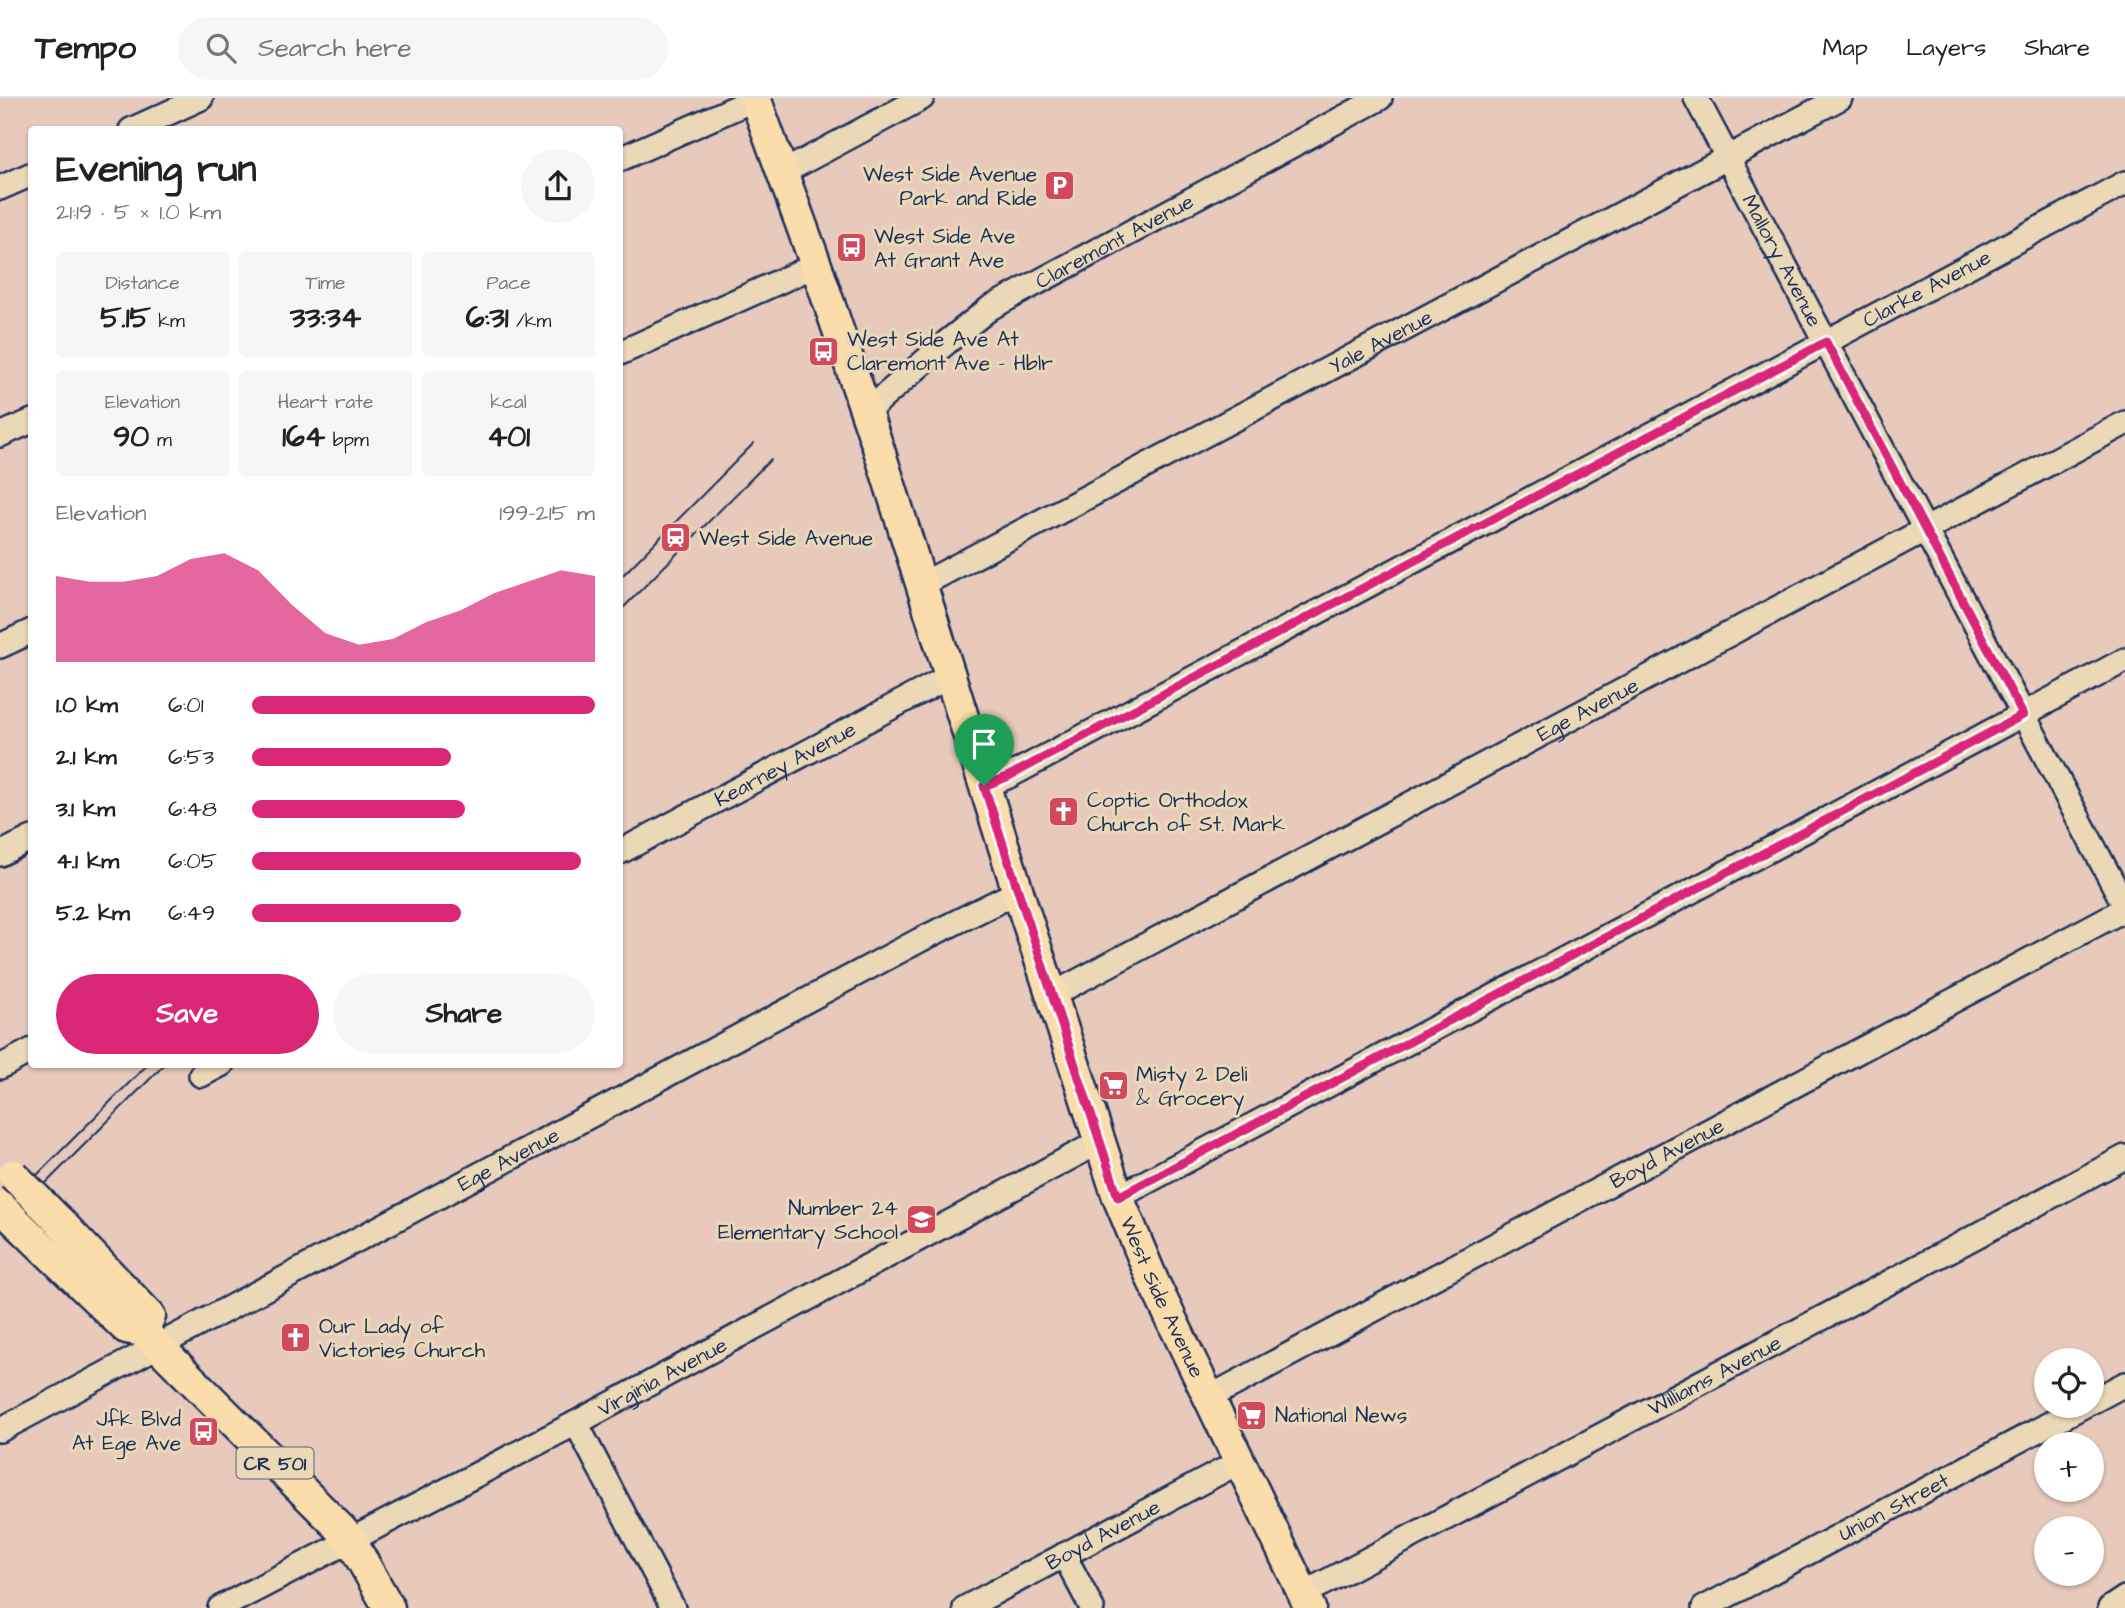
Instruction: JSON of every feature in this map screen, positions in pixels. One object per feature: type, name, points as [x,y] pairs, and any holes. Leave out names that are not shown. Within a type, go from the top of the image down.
[{"type":"main road","name":"West Side Avenue","points":[[755,98],[866,412],[1118,1197],[1153,1282],[1306,1601]]},
{"type":"main road","points":[[6,1168],[150,1316],[151,1339]]},
{"type":"main road","name":"CR 501","points":[[0,1206],[126,1328],[151,1339],[349,1539],[389,1608]]},
{"type":"street","points":[[140,126],[201,98]]},
{"type":"street","points":[[623,158],[755,98]]},
{"type":"street","points":[[782,173],[922,98]]},
{"type":"street","name":"Claremont Avenue","points":[[866,412],[990,308],[1380,98]]},
{"type":"street","name":"Mallory Avenue","points":[[1696,98],[2125,908]]},
{"type":"street","name":"Yale Avenue","points":[[921,585],[1840,98]]},
{"type":"street","points":[[0,188],[28,176]]},
{"type":"street","name":"Clarke Avenue","points":[[984,786],[1009,776],[2125,183]]},
{"type":"street","points":[[623,352],[816,265]]},
{"type":"street","points":[[0,435],[28,423]]},
{"type":"street","name":"Ege Avenue","points":[[1052,995],[2125,423]]},
{"type":"street","points":[[0,646],[28,633]]},
{"type":"street","points":[[1118,1197],[2125,660]]},
{"type":"street","name":"Kearney Avenue","points":[[623,850],[950,676]]},
{"type":"street","points":[[0,854],[28,840]]},
{"type":"street","name":"Ege Avenue","points":[[0,1430],[151,1339],[1019,891]]},
{"type":"street","name":"Boyd Avenue","points":[[1208,1398],[2125,908]]},
{"type":"street","points":[[0,1067],[28,1052]]},
{"type":"street","name":"Virginia Avenue","points":[[220,1608],[576,1423],[1101,1141]]},
{"type":"street","name":"Williams Avenue","points":[[1306,1601],[2125,1157]]},
{"type":"street","points":[[2104,1395],[2125,1384]]},
{"type":"street","name":"Union Street","points":[[1704,1608],[2061,1418]]},
{"type":"street","points":[[576,1423],[673,1608]]},
{"type":"street","name":"Boyd Avenue","points":[[965,1608],[1239,1462]]},
{"type":"street","points":[[1064,1555],[1092,1608]]},
{"type":"street","points":[[2110,1608],[2125,1598]]},
{"type":"tram line","points":[[623,575],[754,443]]},
{"type":"tram line","points":[[623,608],[771,459]]},
{"type":"tram line","points":[[0,1212],[144,1068]]},
{"type":"tram line","points":[[0,1229],[161,1068]]},
{"type":"place","name":"West Side Avenue Park and Ride","points":[[1060,186]]},
{"type":"place","name":"West Side Ave At Grant Ave","points":[[851,248]]},
{"type":"place","name":"West Side Ave At Claremont Ave - Hblr","points":[[824,351]]},
{"type":"place","name":"West Side Avenue","points":[[676,538]]},
{"type":"place","name":"Coptic Orthodox Church of St. Mark","points":[[1064,812]]},
{"type":"place","name":"Misty 2 Deli & Grocery","points":[[1113,1086]]},
{"type":"place","name":"Number 24 Elementary School","points":[[921,1220]]},
{"type":"place","name":"Our Lady of Victories Church","points":[[296,1338]]},
{"type":"place","name":"National News","points":[[1252,1415]]},
{"type":"place","name":"Jfk Blvd At Ege Ave","points":[[204,1431]]},
{"type":"route","points":[[1826,342],[2023,715],[1118,1197],[984,786],[1009,776],[1826,342]]}]
